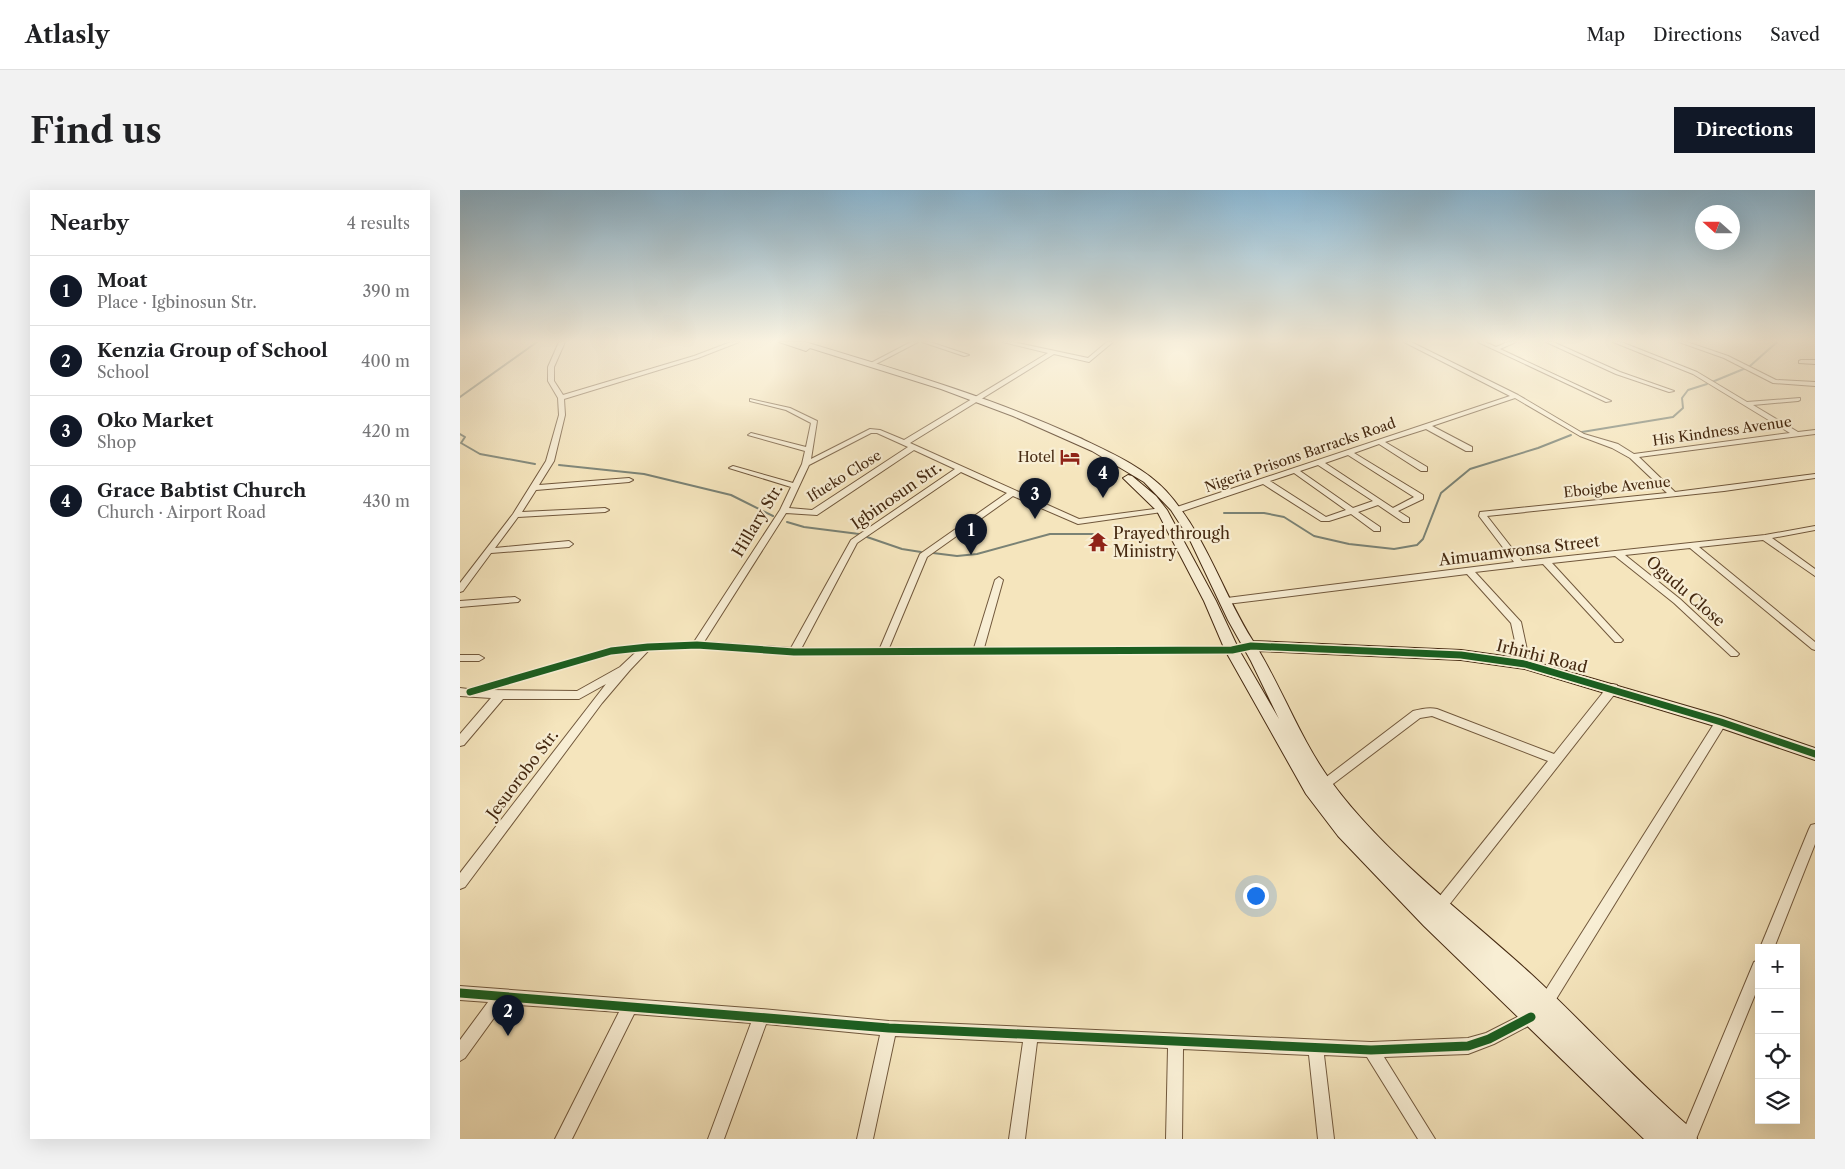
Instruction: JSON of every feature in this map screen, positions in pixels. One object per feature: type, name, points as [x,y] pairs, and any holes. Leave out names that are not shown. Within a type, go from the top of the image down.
[{"type":"main road","points":[[930,386],[976,400],[1034,425],[1100,460],[1126,477],[1152,498],[1162,510],[1210,601],[1232,650],[1312,789],[1344,830],[1430,920],[1660,1139]]},
{"type":"main road","points":[[934,386],[1042,422],[1108,455],[1162,492],[1177,510],[1195,539],[1235,622],[1251,646],[1312,764],[1325,784],[1366,835],[1440,906],[1525,982],[1646,1104],[1687,1139]]},
{"type":"main road","name":"Irhirhi Road","points":[[1251,646],[1461,655],[1526,664],[1613,688],[1815,754]]},
{"type":"street","points":[[460,589],[516,515],[550,460],[562,415],[561,398],[554,386]]},
{"type":"street","points":[[561,398],[600,386]]},
{"type":"street","points":[[905,443],[998,386]]},
{"type":"street","points":[[1496,386],[1582,435],[1615,446],[1633,456],[1673,494]]},
{"type":"street","points":[[1577,386],[1608,401]]},
{"type":"street","points":[[1657,386],[1671,391]]},
{"type":"street","points":[[1715,386],[1796,434]]},
{"type":"street","name":"Nigeria Prisons Barracks Road","points":[[1177,510],[1516,396]]},
{"type":"street","points":[[1745,404],[1798,399]]},
{"type":"street","points":[[752,400],[788,410],[815,422],[807,449],[806,464]]},
{"type":"street","points":[[1426,426],[1469,449]]},
{"type":"street","points":[[806,464],[863,434],[870,431],[878,431],[1078,522],[1162,510]]},
{"type":"street","name":"His Kindness Avenue","points":[[1633,456],[1815,432]]},
{"type":"street","points":[[751,435],[807,449]]},
{"type":"street","points":[[1380,442],[1424,468]]},
{"type":"street","name":"Ifueko Close","points":[[784,510],[814,513],[914,447]]},
{"type":"street","points":[[1348,452],[1420,496],[1392,511]]},
{"type":"street","points":[[1319,462],[1406,520]]},
{"type":"street","name":"Hillary Str.","points":[[697,645],[784,510],[806,464]]},
{"type":"street","points":[[733,468],[795,486]]},
{"type":"street","name":"Igbinosun Str.","points":[[794,652],[854,542],[960,469]]},
{"type":"street","points":[[1294,470],[1377,529]]},
{"type":"street","name":"Eboigbe Avenue","points":[[1520,564],[1483,514],[1673,494],[1815,476]]},
{"type":"street","points":[[533,488],[629,480]]},
{"type":"street","points":[[1264,481],[1324,519],[1329,519],[1378,502]]},
{"type":"street","points":[[883,652],[923,556],[1012,493]]},
{"type":"street","points":[[516,515],[605,510]]},
{"type":"street","name":"Aimuamwonsa Street","points":[[1226,601],[1617,552],[1765,537],[1815,528]]},
{"type":"street","points":[[1765,537],[1815,573]]},
{"type":"street","points":[[490,551],[569,544]]},
{"type":"street","points":[[1691,544],[1815,647]]},
{"type":"street","name":"Ogudu Close","points":[[1617,552],[1677,601],[1734,654]]},
{"type":"street","points":[[1545,561],[1618,640]]},
{"type":"street","points":[[1469,571],[1516,622],[1526,664]]},
{"type":"street","points":[[978,651],[999,580]]},
{"type":"street","points":[[460,604],[515,600]]},
{"type":"street","points":[[465,692],[611,651],[648,647],[697,645],[794,652],[883,652],[1232,650],[1251,646]]},
{"type":"street","points":[[579,695],[626,667],[648,647]]},
{"type":"street","points":[[460,658],[479,658]]},
{"type":"street","name":"Jesuorobo Str.","points":[[460,883],[598,700],[626,667]]},
{"type":"street","points":[[1440,906],[1613,688]]},
{"type":"street","points":[[465,692],[500,695],[579,695],[598,700]]},
{"type":"street","points":[[460,742],[500,695]]},
{"type":"street","points":[[1325,784],[1417,714],[1433,712],[1557,760]]},
{"type":"street","points":[[1545,1004],[1721,722]]},
{"type":"street","points":[[1769,944],[1815,829]]},
{"type":"street","points":[[1687,1139],[1755,977]]},
{"type":"street","points":[[460,993],[761,1016],[889,1028],[1371,1050],[1468,1046],[1489,1039],[1531,1017]]},
{"type":"street","points":[[460,1054],[501,996]]},
{"type":"street","points":[[563,1139],[630,1006]]},
{"type":"street","points":[[716,1139],[761,1016]]},
{"type":"street","points":[[865,1139],[889,1028]]},
{"type":"street","points":[[1017,1139],[1031,1034]]},
{"type":"street","points":[[1174,1139],[1176,1041]]},
{"type":"street","points":[[1316,1048],[1326,1139]]},
{"type":"street","points":[[1371,1050],[1427,1139]]},
{"type":"waterway","points":[[460,397],[475,386]]},
{"type":"waterway","points":[[1582,432],[1673,417],[1683,408],[1682,398],[1688,390],[1700,386]]},
{"type":"waterway","points":[[460,434],[465,437],[461,443],[480,454],[535,464]]},
{"type":"waterway","points":[[1224,513],[1264,513],[1284,517],[1314,536],[1349,544],[1394,549],[1417,545],[1423,539],[1441,493],[1470,469],[1538,448],[1571,435]]},
{"type":"waterway","points":[[559,465],[644,474],[731,495],[773,516]]},
{"type":"waterway","points":[[787,522],[804,527],[859,534]]},
{"type":"waterway","points":[[933,553],[957,556],[977,554],[1050,534],[1093,534]]},
{"type":"waterway","points":[[867,537],[902,549],[921,552]]},
{"type":"cycle path","points":[[470,692],[611,651],[697,645],[794,652],[1232,650],[1251,646],[1461,655],[1525,664],[1721,722],[1815,754]]},
{"type":"cycle path","points":[[460,993],[761,1016],[889,1028],[1371,1050],[1468,1046],[1489,1039],[1531,1017]]},
{"type":"place","name":"Hotel","points":[[1070,457]]},
{"type":"place","name":"Grace Babtist Church","points":[[1103,498]]},
{"type":"place","name":"Oko Market","points":[[1035,519]]},
{"type":"place","name":"Prayed through Ministry","points":[[1098,542]]},
{"type":"place","name":"Moat","points":[[971,555]]},
{"type":"place","name":"Kenzia Group of School","points":[[508,1036]]}]
